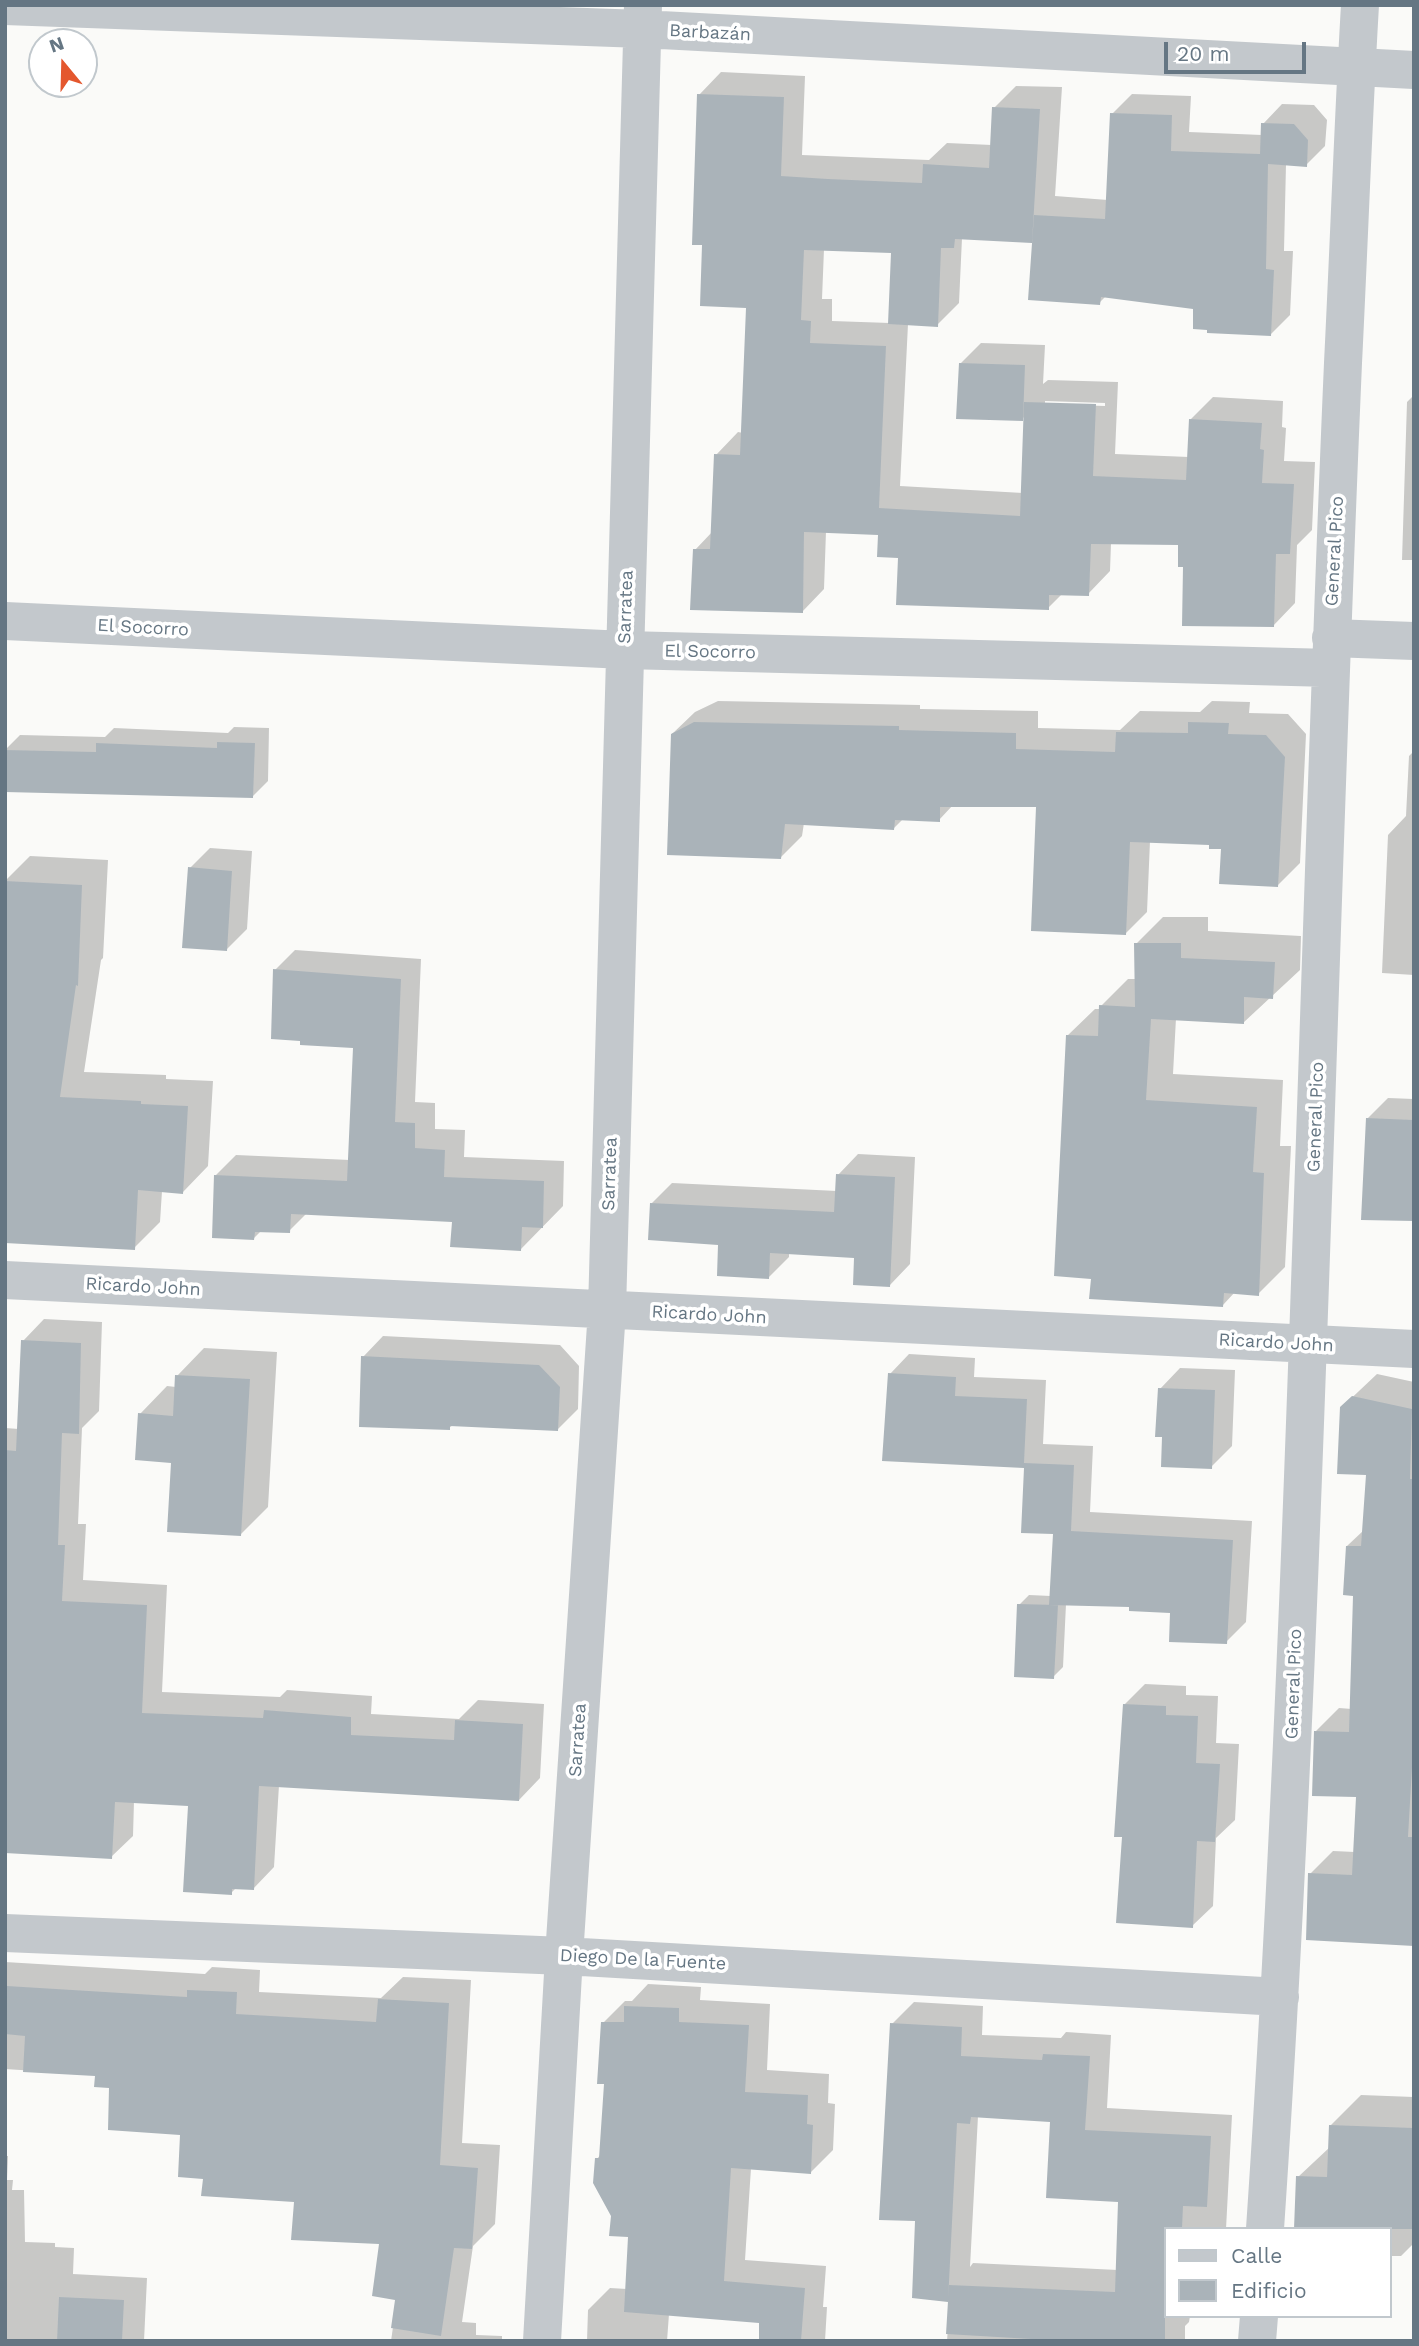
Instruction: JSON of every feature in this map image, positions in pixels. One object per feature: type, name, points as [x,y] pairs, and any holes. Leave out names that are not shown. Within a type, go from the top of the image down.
[{"type":"street","name":"General Pico","points":[[1265,2227],[1280,1997],[1308,1344],[1331,653],[1360,5]]},
{"type":"street","name":"Barbazán","points":[[5,6],[642,17],[1414,70]]},
{"type":"street","name":"Sarratea","points":[[542,2341],[564,1956],[607,1310],[642,17]]},
{"type":"street","name":"El Socorro","points":[[5,621],[625,650],[1331,653],[1414,641]]},
{"type":"street","name":"Ricardo John","points":[[5,1280],[1414,1349]]},
{"type":"street","name":"Diego De la Fuente","points":[[5,1933],[564,1956],[1280,1997]]},
{"type":"street","points":[[1257,2341],[1259,2318]]},
{"type":"building","points":[[697,94],[784,97],[781,176],[828,179],[922,183],[923,164],[989,168],[992,107],[1040,109],[1032,243],[955,239],[954,248],[941,248],[938,327],[888,324],[891,253],[804,250],[801,320],[811,321],[810,343],[886,346],[879,508],[1020,516],[1024,402],[1096,404],[1093,476],[1186,480],[1189,419],[1262,423],[1262,483],[1294,484],[1290,554],[1276,554],[1274,627],[1182,626],[1183,567],[1178,567],[1178,545],[1091,544],[1089,596],[1049,595],[1049,610],[896,605],[898,558],[877,557],[878,535],[804,532],[803,613],[690,610],[693,549],[710,549],[714,454],[740,455],[746,308],[700,306],[702,245],[692,245]]},
{"type":"building","points":[[1110,113],[1172,115],[1171,151],[1260,154],[1261,123],[1294,124],[1308,140],[1307,167],[1268,164],[1266,269],[1274,270],[1271,336],[1207,333],[1207,330],[1193,329],[1193,309],[1101,297],[1100,305],[1028,300],[1034,215],[1105,219]]},
{"type":"building","points":[[959,363],[1025,365],[1023,421],[956,419]]},
{"type":"building","points":[[694,722],[899,726],[899,730],[1016,733],[1016,749],[1115,752],[1116,732],[1188,733],[1188,722],[1229,723],[1228,734],[1266,735],[1285,757],[1278,887],[1219,884],[1221,849],[1209,849],[1209,845],[1130,842],[1126,935],[1031,931],[1036,807],[940,807],[940,822],[895,820],[894,830],[785,824],[781,859],[667,855],[671,734]]},
{"type":"building","points":[[217,742],[255,743],[253,798],[5,792],[5,750],[96,752],[96,743],[217,748]]},
{"type":"building","points":[[188,867],[232,871],[227,951],[182,948]]},
{"type":"building","points":[[5,881],[82,885],[78,986],[76,985],[60,1097],[188,1106],[183,1194],[138,1190],[135,1250],[5,1243]]},
{"type":"building","points":[[1134,943],[1181,943],[1181,958],[1275,962],[1273,999],[1244,997],[1244,1024],[1151,1019],[1146,1100],[1257,1107],[1253,1172],[1264,1173],[1259,1296],[1224,1293],[1223,1307],[1089,1299],[1091,1279],[1054,1276],[1066,1035],[1098,1036],[1099,1005],[1135,1007]]},
{"type":"building","points":[[273,969],[401,979],[395,1122],[415,1123],[415,1148],[445,1150],[444,1177],[544,1181],[543,1228],[522,1227],[521,1251],[450,1247],[452,1222],[291,1214],[290,1233],[255,1232],[254,1240],[212,1238],[214,1175],[347,1181],[353,1048],[300,1045],[300,1041],[271,1039]]},
{"type":"building","points":[[1366,1118],[1414,1120],[1414,1221],[1361,1220]]},
{"type":"building","points":[[836,1174],[895,1177],[890,1287],[853,1285],[854,1258],[770,1253],[769,1279],[717,1276],[718,1245],[648,1240],[650,1203],[834,1212]]},
{"type":"building","points":[[21,1340],[81,1343],[79,1434],[62,1433],[58,1545],[65,1545],[62,1601],[147,1605],[142,1713],[263,1718],[264,1710],[351,1717],[351,1735],[454,1740],[455,1720],[523,1724],[519,1801],[259,1786],[254,1890],[232,1889],[232,1895],[183,1892],[188,1806],[115,1802],[112,1859],[5,1853],[5,1450],[16,1451]]},
{"type":"building","points":[[361,1356],[539,1365],[560,1387],[558,1431],[450,1426],[450,1430],[359,1427]]},
{"type":"building","points":[[888,1373],[956,1377],[955,1396],[1027,1399],[1024,1463],[1074,1465],[1071,1531],[1233,1540],[1227,1644],[1169,1642],[1170,1613],[1129,1611],[1129,1607],[1049,1605],[1053,1534],[1021,1533],[1024,1468],[882,1461]]},
{"type":"building","points":[[175,1375],[250,1379],[241,1536],[167,1532],[171,1463],[135,1460],[138,1413],[173,1416]]},
{"type":"building","points":[[1158,1388],[1215,1390],[1212,1469],[1161,1467],[1162,1437],[1155,1437]]},
{"type":"building","points":[[1352,1396],[1412,1409],[1410,1479],[1414,1479],[1414,1733],[1408,1837],[1414,1837],[1414,1946],[1306,1940],[1308,1873],[1352,1875],[1356,1797],[1312,1796],[1314,1731],[1349,1732],[1353,1596],[1343,1595],[1346,1546],[1361,1546],[1366,1475],[1337,1474],[1340,1407]]},
{"type":"building","points":[[1017,1604],[1058,1605],[1054,1679],[1014,1677]]},
{"type":"building","points":[[1123,1704],[1166,1706],[1166,1715],[1198,1716],[1196,1763],[1220,1764],[1215,1842],[1197,1841],[1193,1928],[1116,1923],[1122,1837],[1114,1837]]},
{"type":"building","points":[[7,1986],[187,1997],[187,1990],[237,1992],[236,2014],[376,2022],[378,1999],[449,2003],[440,2165],[478,2168],[472,2249],[454,2248],[441,2336],[391,2328],[395,2300],[372,2296],[379,2244],[291,2240],[294,2202],[201,2196],[203,2179],[178,2177],[180,2135],[108,2130],[109,2088],[94,2087],[95,2076],[23,2072],[25,2036],[5,2034]]},
{"type":"building","points":[[624,2006],[679,2008],[679,2022],[749,2025],[745,2092],[808,2095],[807,2124],[813,2125],[811,2174],[731,2168],[724,2281],[805,2288],[801,2341],[759,2341],[759,2323],[624,2312],[628,2237],[609,2236],[611,2216],[593,2183],[595,2158],[599,2158],[604,2084],[597,2084],[601,2022],[624,2022]]},
{"type":"building","points":[[890,2023],[962,2027],[961,2056],[1042,2060],[1043,2054],[1090,2056],[1085,2130],[1211,2136],[1207,2207],[1183,2206],[1182,2227],[1164,2227],[1165,2341],[1065,2341],[946,2334],[948,2302],[912,2298],[915,2221],[879,2220]],"holes":[[[971,2117],[1050,2122],[1046,2198],[1118,2202],[1115,2292],[949,2285],[948,2298],[957,2123],[970,2124]]]},
{"type":"building","points":[[1329,2125],[1414,2128],[1413,2229],[1294,2227],[1296,2176],[1327,2177]]},
{"type":"building","points":[[59,2297],[124,2300],[122,2341],[57,2341]]}]
